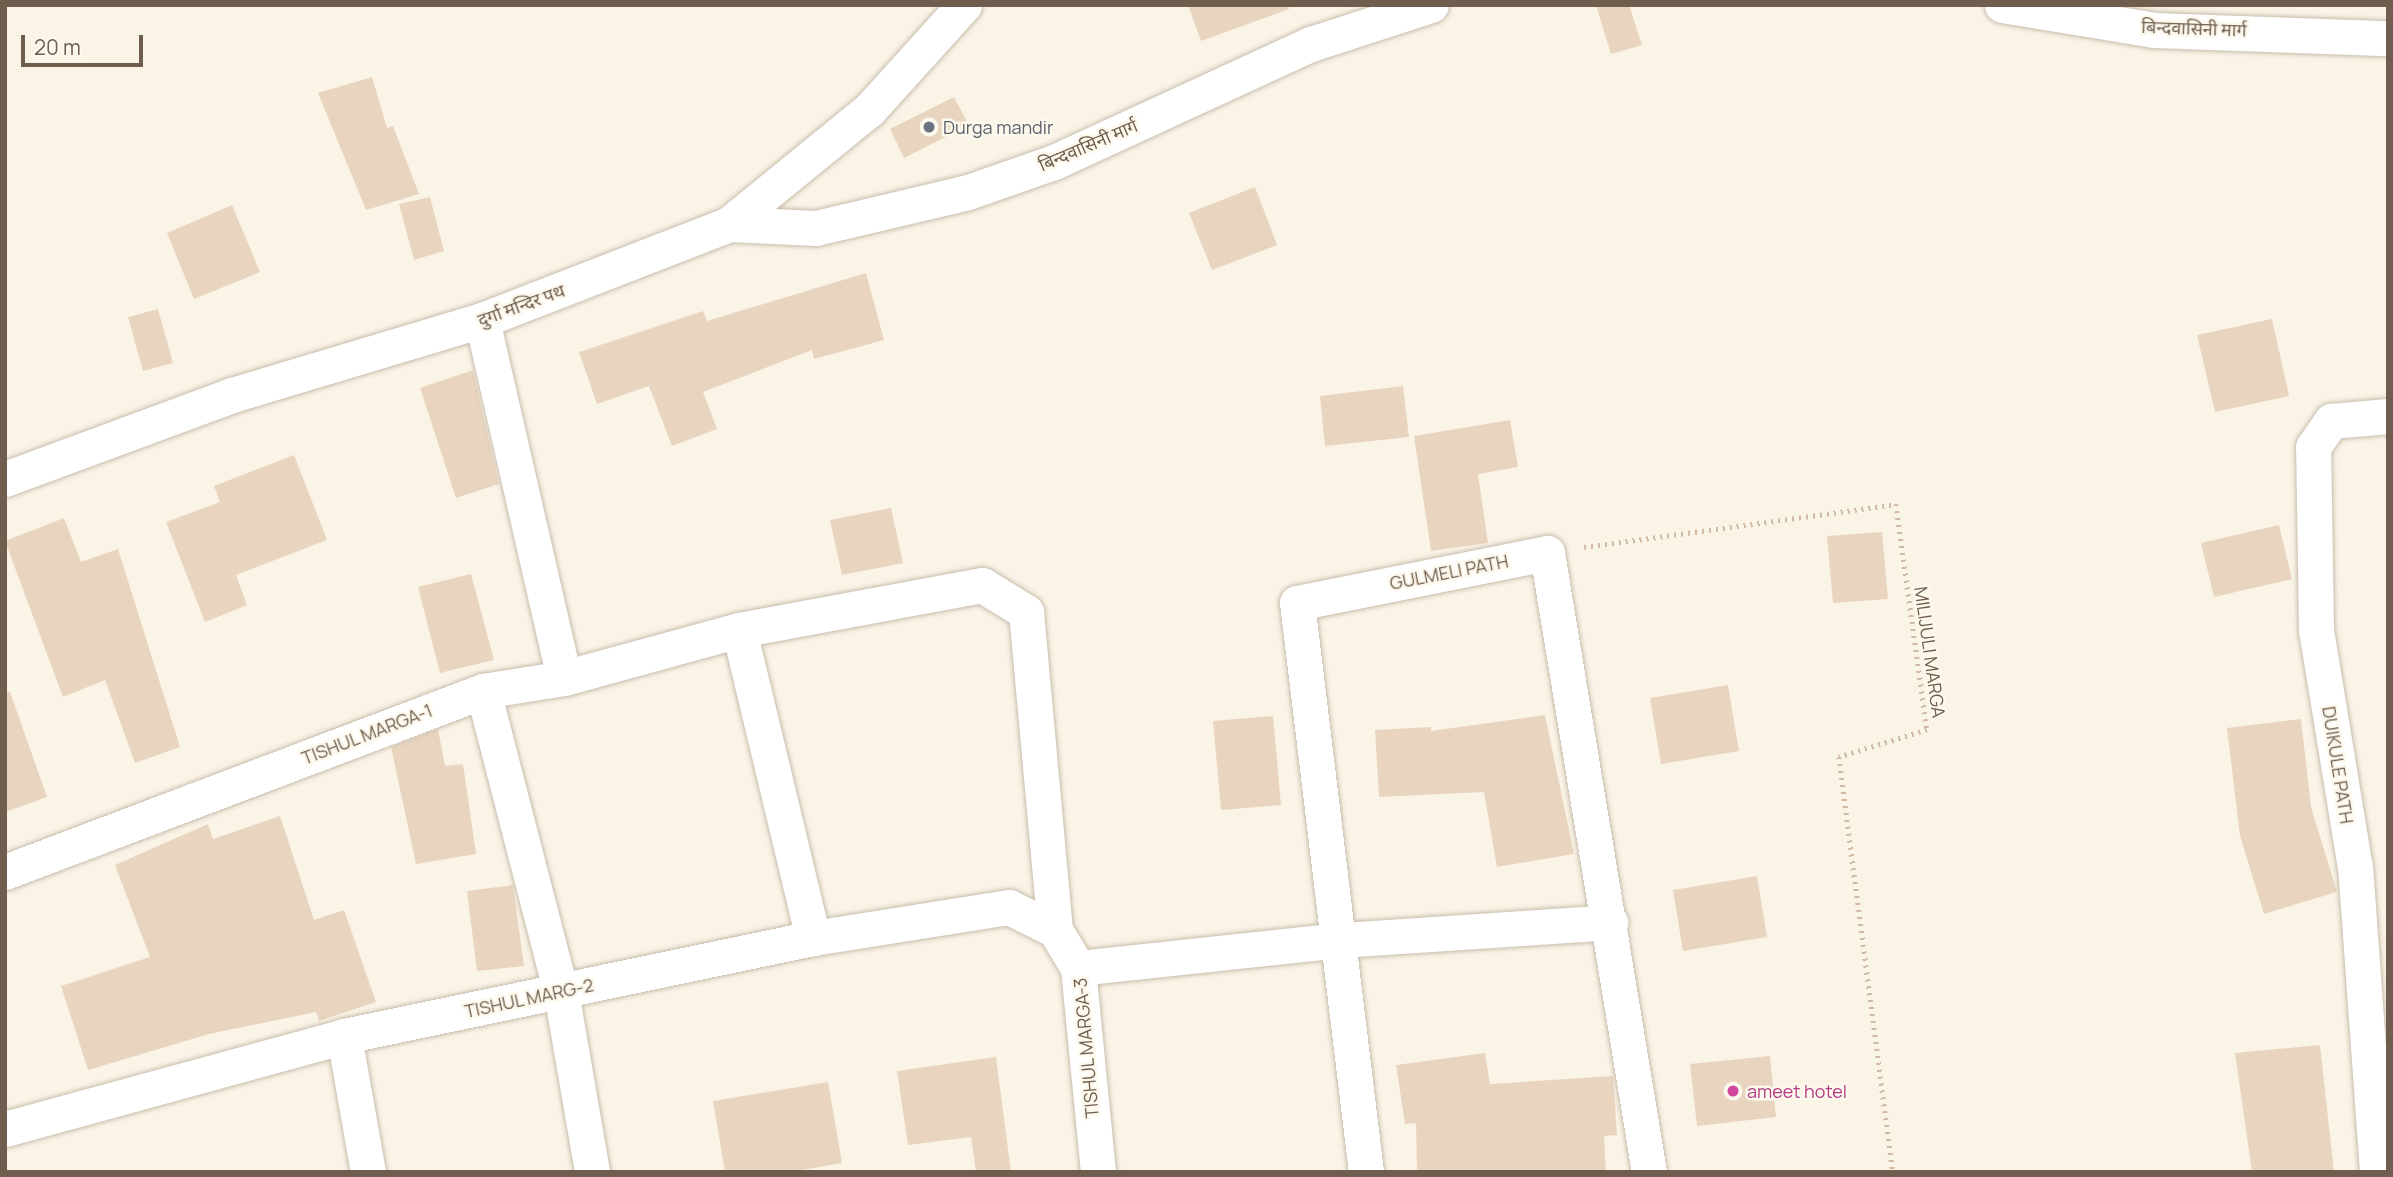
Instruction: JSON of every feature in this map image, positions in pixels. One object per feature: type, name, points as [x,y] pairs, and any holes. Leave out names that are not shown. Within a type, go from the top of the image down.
[{"type":"street","name":"दुर्गा मन्दिर पथ","points":[[5,480],[232,395],[482,320],[729,224],[869,110],[964,5]]},
{"type":"street","name":"बिन्दवासिनी मार्ग","points":[[729,224],[816,228],[968,192],[1054,162],[1311,44],[1431,5]]},
{"type":"street","name":"बिन्दवासिनी मार्ग","points":[[2002,5],[2154,30],[2285,18],[2388,38]]},
{"type":"street","points":[[482,320],[564,678]]},
{"type":"street","name":"DUIKULE PATH","points":[[2377,1172],[2355,868],[2316,630],[2313,447],[2331,421],[2388,416]]},
{"type":"street","points":[[1547,552],[1610,922],[1649,1172]]},
{"type":"street","name":"GULMELI PATH","points":[[1366,1172],[1342,940],[1297,603],[1547,552]]},
{"type":"street","name":"TISHUL MARGA-1","points":[[5,872],[483,691],[564,678],[739,630],[982,585],[1026,612],[1055,930]]},
{"type":"street","points":[[739,630],[813,938]]},
{"type":"street","points":[[483,691],[561,992],[592,1172]]},
{"type":"street","name":"TISHUL MARG-2","points":[[5,1129],[344,1036],[813,938],[1009,907],[1055,930]]},
{"type":"street","points":[[1078,968],[1342,940],[1610,922]]},
{"type":"street","name":"TISHUL MARGA-3","points":[[1055,930],[1078,968],[1098,1172]]},
{"type":"street","points":[[344,1036],[368,1172]]},
{"type":"path","name":"MILIJULI MARGA","points":[[1547,552],[1896,504],[1927,730],[1839,757],[1893,1172]]},
{"type":"building","points":[[1188,5],[1289,5],[1289,9],[1201,41]]},
{"type":"building","points":[[1596,5],[1629,5],[1642,45],[1611,54]]},
{"type":"building","points":[[372,77],[387,128],[393,126],[419,194],[366,210],[318,93]]},
{"type":"building","name":"Durga mandir","points":[[954,97],[969,125],[904,158],[890,129]]},
{"type":"building","points":[[1255,187],[1277,245],[1212,270],[1189,213]]},
{"type":"building","points":[[430,197],[444,251],[414,260],[399,204]]},
{"type":"building","points":[[232,205],[260,272],[194,299],[167,233]]},
{"type":"building","points":[[866,273],[884,340],[814,359],[812,350],[703,392],[717,429],[672,446],[649,386],[597,404],[579,352],[703,311],[707,321]]},
{"type":"building","points":[[158,309],[173,363],[143,371],[128,317]]},
{"type":"building","points":[[2272,319],[2289,396],[2215,412],[2197,335]]},
{"type":"building","points":[[473,370],[499,484],[456,498],[420,388]]},
{"type":"building","points":[[1403,386],[1409,437],[1325,446],[1320,396]]},
{"type":"building","points":[[1510,420],[1518,467],[1478,474],[1488,543],[1431,551],[1414,436]]},
{"type":"building","points":[[294,455],[327,540],[236,575],[247,605],[205,622],[166,522],[220,502],[214,486]]},
{"type":"building","points":[[891,508],[903,563],[842,575],[830,520]]},
{"type":"building","points":[[64,518],[81,562],[118,549],[180,747],[135,763],[105,680],[63,697],[5,541]]},
{"type":"building","points":[[2279,525],[2292,579],[2214,597],[2201,543]]},
{"type":"building","points":[[1882,532],[1888,599],[1833,603],[1827,536]]},
{"type":"building","points":[[471,574],[494,660],[440,673],[418,587]]},
{"type":"building","points":[[1728,685],[1739,751],[1661,764],[1650,698]]},
{"type":"building","points":[[5,692],[10,692],[47,797],[5,812]]},
{"type":"building","points":[[1545,715],[1574,854],[1497,867],[1484,792],[1379,797],[1375,730],[1431,727],[1431,731]]},
{"type":"building","points":[[1273,716],[1281,805],[1221,810],[1213,721]]},
{"type":"building","points":[[2301,719],[2311,807],[2337,892],[2264,914],[2240,836],[2227,728]]},
{"type":"building","points":[[438,729],[445,766],[463,764],[476,854],[416,864],[391,747]]},
{"type":"building","points":[[280,816],[314,920],[344,910],[376,1002],[319,1021],[316,1012],[209,1034],[88,1070],[61,986],[150,957],[115,865],[208,824],[213,839]]},
{"type":"building","points":[[1757,876],[1767,937],[1683,951],[1673,890]]},
{"type":"building","points":[[513,885],[524,966],[477,971],[467,891]]},
{"type":"building","points":[[2320,1045],[2334,1172],[2252,1172],[2235,1053]]},
{"type":"building","points":[[1485,1053],[1490,1084],[1613,1076],[1617,1135],[1604,1136],[1606,1172],[1417,1172],[1416,1123],[1405,1124],[1396,1065]]},
{"type":"building","name":"ameet hotel","points":[[1770,1056],[1776,1117],[1697,1126],[1690,1064]]},
{"type":"building","points":[[996,1057],[1011,1172],[976,1172],[971,1137],[908,1145],[897,1071]]},
{"type":"building","points":[[828,1082],[842,1163],[790,1172],[725,1172],[713,1101]]},
{"type":"place","name":"Durga mandir","points":[[929,127]]},
{"type":"place","name":"ameet hotel","points":[[1733,1091]]}]
